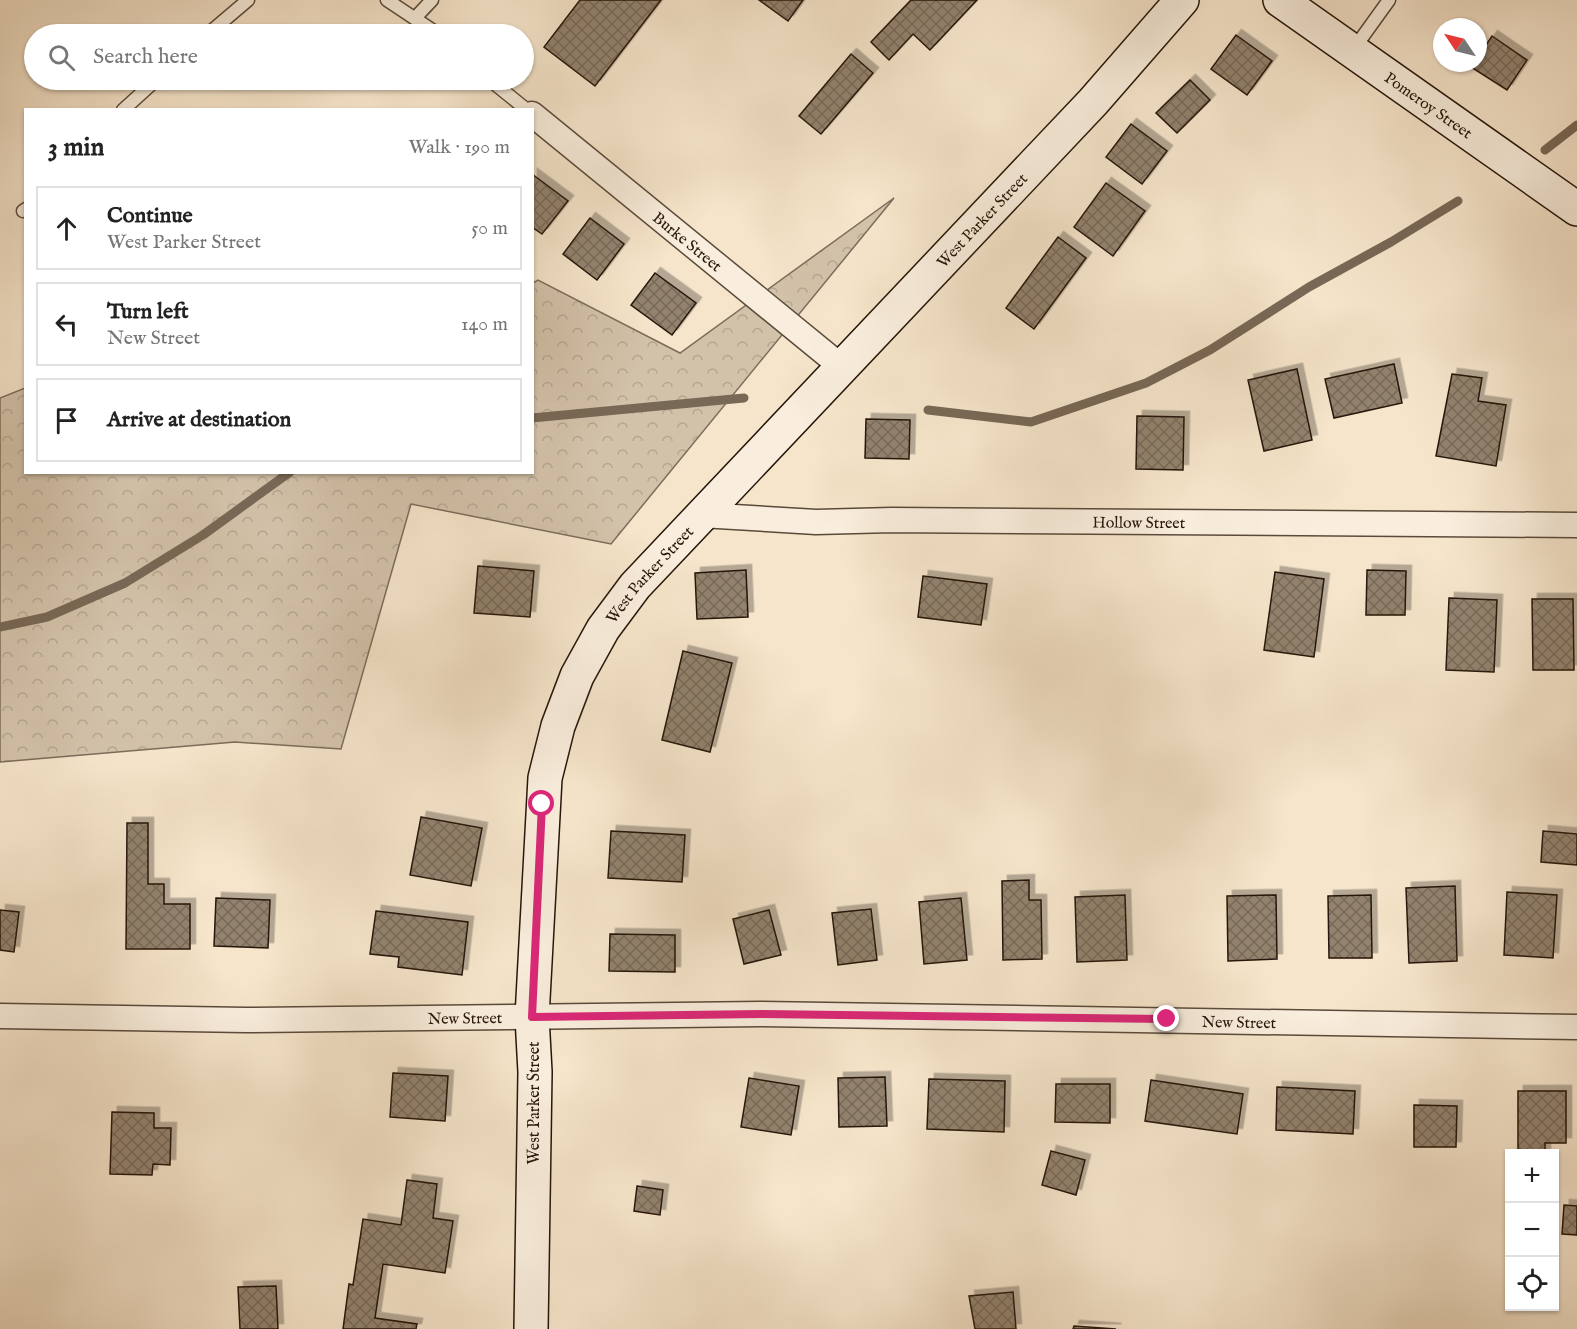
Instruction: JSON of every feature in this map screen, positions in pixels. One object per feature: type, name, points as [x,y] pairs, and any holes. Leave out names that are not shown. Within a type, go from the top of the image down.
[{"type":"street","name":"West Parker Street","points":[[531,1329],[535,1072],[532,1017],[542,804],[558,726],[577,676],[603,629],[635,586],[1093,102],[1182,0]]},
{"type":"street","name":"Pomeroy Street","points":[[1280,0],[1577,209]]},
{"type":"street","name":"Burke Street","points":[[534,116],[843,368]]},
{"type":"street","name":"Hollow Street","points":[[701,515],[816,522],[892,520],[1577,525]]},
{"type":"street","name":"New Street","points":[[0,1016],[246,1020],[773,1014],[1577,1027]]},
{"type":"lane","points":[[220,24],[248,0]]},
{"type":"lane","points":[[387,0],[424,24]]},
{"type":"lane","points":[[415,18],[432,0]]},
{"type":"lane","points":[[1353,51],[1389,0]]},
{"type":"lane","points":[[125,108],[145,90]]},
{"type":"lane","points":[[502,90],[525,108]]},
{"type":"green space","points":[[894,198],[611,544],[411,504],[341,749],[235,742],[0,762],[0,398],[24,388],[24,474],[534,474],[534,282],[538,280],[680,353]]},
{"type":"building","points":[[580,0],[661,0],[595,86],[544,47]]},
{"type":"building","points":[[759,0],[803,0],[788,21]]},
{"type":"building","points":[[911,0],[977,0],[930,50],[913,34],[889,60],[871,42]]},
{"type":"building","points":[[1236,35],[1272,61],[1247,95],[1211,69]]},
{"type":"building","points":[[1492,36],[1527,60],[1507,90],[1479,72],[1487,72],[1487,44]]},
{"type":"building","points":[[851,54],[873,73],[821,134],[799,116]]},
{"type":"building","points":[[1190,80],[1210,100],[1177,133],[1156,113]]},
{"type":"building","points":[[1131,124],[1167,151],[1142,184],[1106,157]]},
{"type":"building","points":[[534,176],[568,201],[542,234],[534,228]]},
{"type":"building","points":[[1106,183],[1145,211],[1113,256],[1074,227]]},
{"type":"building","points":[[590,218],[624,244],[597,280],[563,254]]},
{"type":"building","points":[[1058,237],[1086,258],[1034,329],[1006,308]]},
{"type":"building","points":[[655,273],[696,303],[672,335],[631,305]]},
{"type":"building","points":[[1394,364],[1402,403],[1334,418],[1325,379]]},
{"type":"building","points":[[1297,369],[1312,440],[1264,451],[1248,380]]},
{"type":"building","points":[[1452,374],[1482,378],[1478,401],[1506,405],[1496,466],[1436,456]]},
{"type":"building","points":[[1137,416],[1184,417],[1183,470],[1136,469]]},
{"type":"building","points":[[866,419],[910,420],[909,459],[865,458]]},
{"type":"building","points":[[478,566],[534,571],[530,617],[474,613]]},
{"type":"building","points":[[746,570],[748,617],[697,619],[695,573]]},
{"type":"building","points":[[1367,570],[1406,571],[1405,615],[1366,615]]},
{"type":"building","points":[[1275,572],[1324,579],[1314,657],[1264,650]]},
{"type":"building","points":[[923,576],[987,584],[981,625],[918,617]]},
{"type":"building","points":[[1449,598],[1497,600],[1494,672],[1446,670]]},
{"type":"building","points":[[1532,599],[1573,599],[1574,670],[1533,670]]},
{"type":"building","points":[[683,651],[732,663],[710,752],[662,740]]},
{"type":"building","points":[[421,817],[482,828],[471,886],[410,875]]},
{"type":"building","points":[[127,823],[148,823],[148,884],[164,884],[164,904],[190,904],[190,949],[126,949]]},
{"type":"building","points":[[611,831],[685,835],[682,882],[608,878]]},
{"type":"building","points":[[1543,831],[1577,834],[1577,865],[1541,862]]},
{"type":"building","points":[[1029,880],[1029,900],[1041,900],[1042,959],[1003,960],[1002,881]]},
{"type":"building","points":[[1455,886],[1457,961],[1409,963],[1406,888]]},
{"type":"building","points":[[1507,892],[1557,895],[1553,958],[1504,955]]},
{"type":"building","points":[[1125,895],[1127,960],[1077,962],[1075,897]]},
{"type":"building","points":[[1276,895],[1277,959],[1228,961],[1227,896]]},
{"type":"building","points":[[1371,895],[1372,958],[1329,958],[1328,896]]},
{"type":"building","points":[[216,898],[270,900],[268,948],[214,946]]},
{"type":"building","points":[[961,898],[967,960],[924,964],[919,902]]},
{"type":"building","points":[[871,909],[877,960],[838,965],[832,913]]},
{"type":"building","points":[[0,910],[19,912],[14,952],[0,950]]},
{"type":"building","points":[[769,910],[781,955],[744,964],[733,919]]},
{"type":"building","points":[[376,911],[468,922],[462,975],[398,967],[399,957],[370,954]]},
{"type":"building","points":[[610,934],[675,935],[675,972],[609,971]]},
{"type":"building","points":[[393,1073],[448,1076],[445,1121],[390,1117]]},
{"type":"building","points":[[885,1077],[887,1126],[839,1127],[838,1078]]},
{"type":"building","points":[[749,1078],[799,1086],[791,1135],[741,1127]]},
{"type":"building","points":[[929,1079],[1005,1081],[1004,1132],[927,1129]]},
{"type":"building","points":[[1151,1080],[1243,1094],[1237,1134],[1145,1121]]},
{"type":"building","points":[[1056,1084],[1110,1084],[1110,1123],[1055,1122]]},
{"type":"building","points":[[1277,1087],[1355,1091],[1353,1134],[1276,1130]]},
{"type":"building","points":[[1518,1091],[1566,1091],[1566,1143],[1545,1143],[1545,1149],[1518,1149]]},
{"type":"building","points":[[1414,1105],[1457,1106],[1456,1147],[1414,1147]]},
{"type":"building","points":[[112,1112],[154,1113],[154,1128],[171,1128],[170,1165],[153,1164],[152,1175],[110,1174]]},
{"type":"building","points":[[1051,1151],[1085,1160],[1076,1195],[1042,1185]]},
{"type":"building","points":[[407,1180],[437,1184],[433,1218],[453,1221],[445,1273],[383,1264],[375,1318],[417,1324],[416,1329],[343,1329],[349,1284],[353,1285],[363,1219],[401,1225]]},
{"type":"building","points":[[637,1186],[663,1190],[660,1215],[634,1211]]},
{"type":"building","points":[[1564,1205],[1577,1206],[1577,1235],[1562,1234]]},
{"type":"building","points":[[276,1286],[278,1329],[240,1329],[238,1287]]},
{"type":"building","points":[[1013,1292],[1016,1329],[975,1329],[969,1296]]},
{"type":"building","points":[[1074,1326],[1116,1329],[1073,1329]]},
{"type":"waterway","points":[[1545,150],[1577,125]]},
{"type":"waterway","points":[[928,410],[1031,422],[1146,383],[1210,350],[1309,287],[1391,242],[1458,201]]},
{"type":"waterway","points":[[534,418],[744,398]]},
{"type":"waterway","points":[[0,627],[47,617],[125,583],[203,535],[287,474]]},
{"type":"route","points":[[542,804],[532,1017],[761,1014],[1167,1019]]}]
